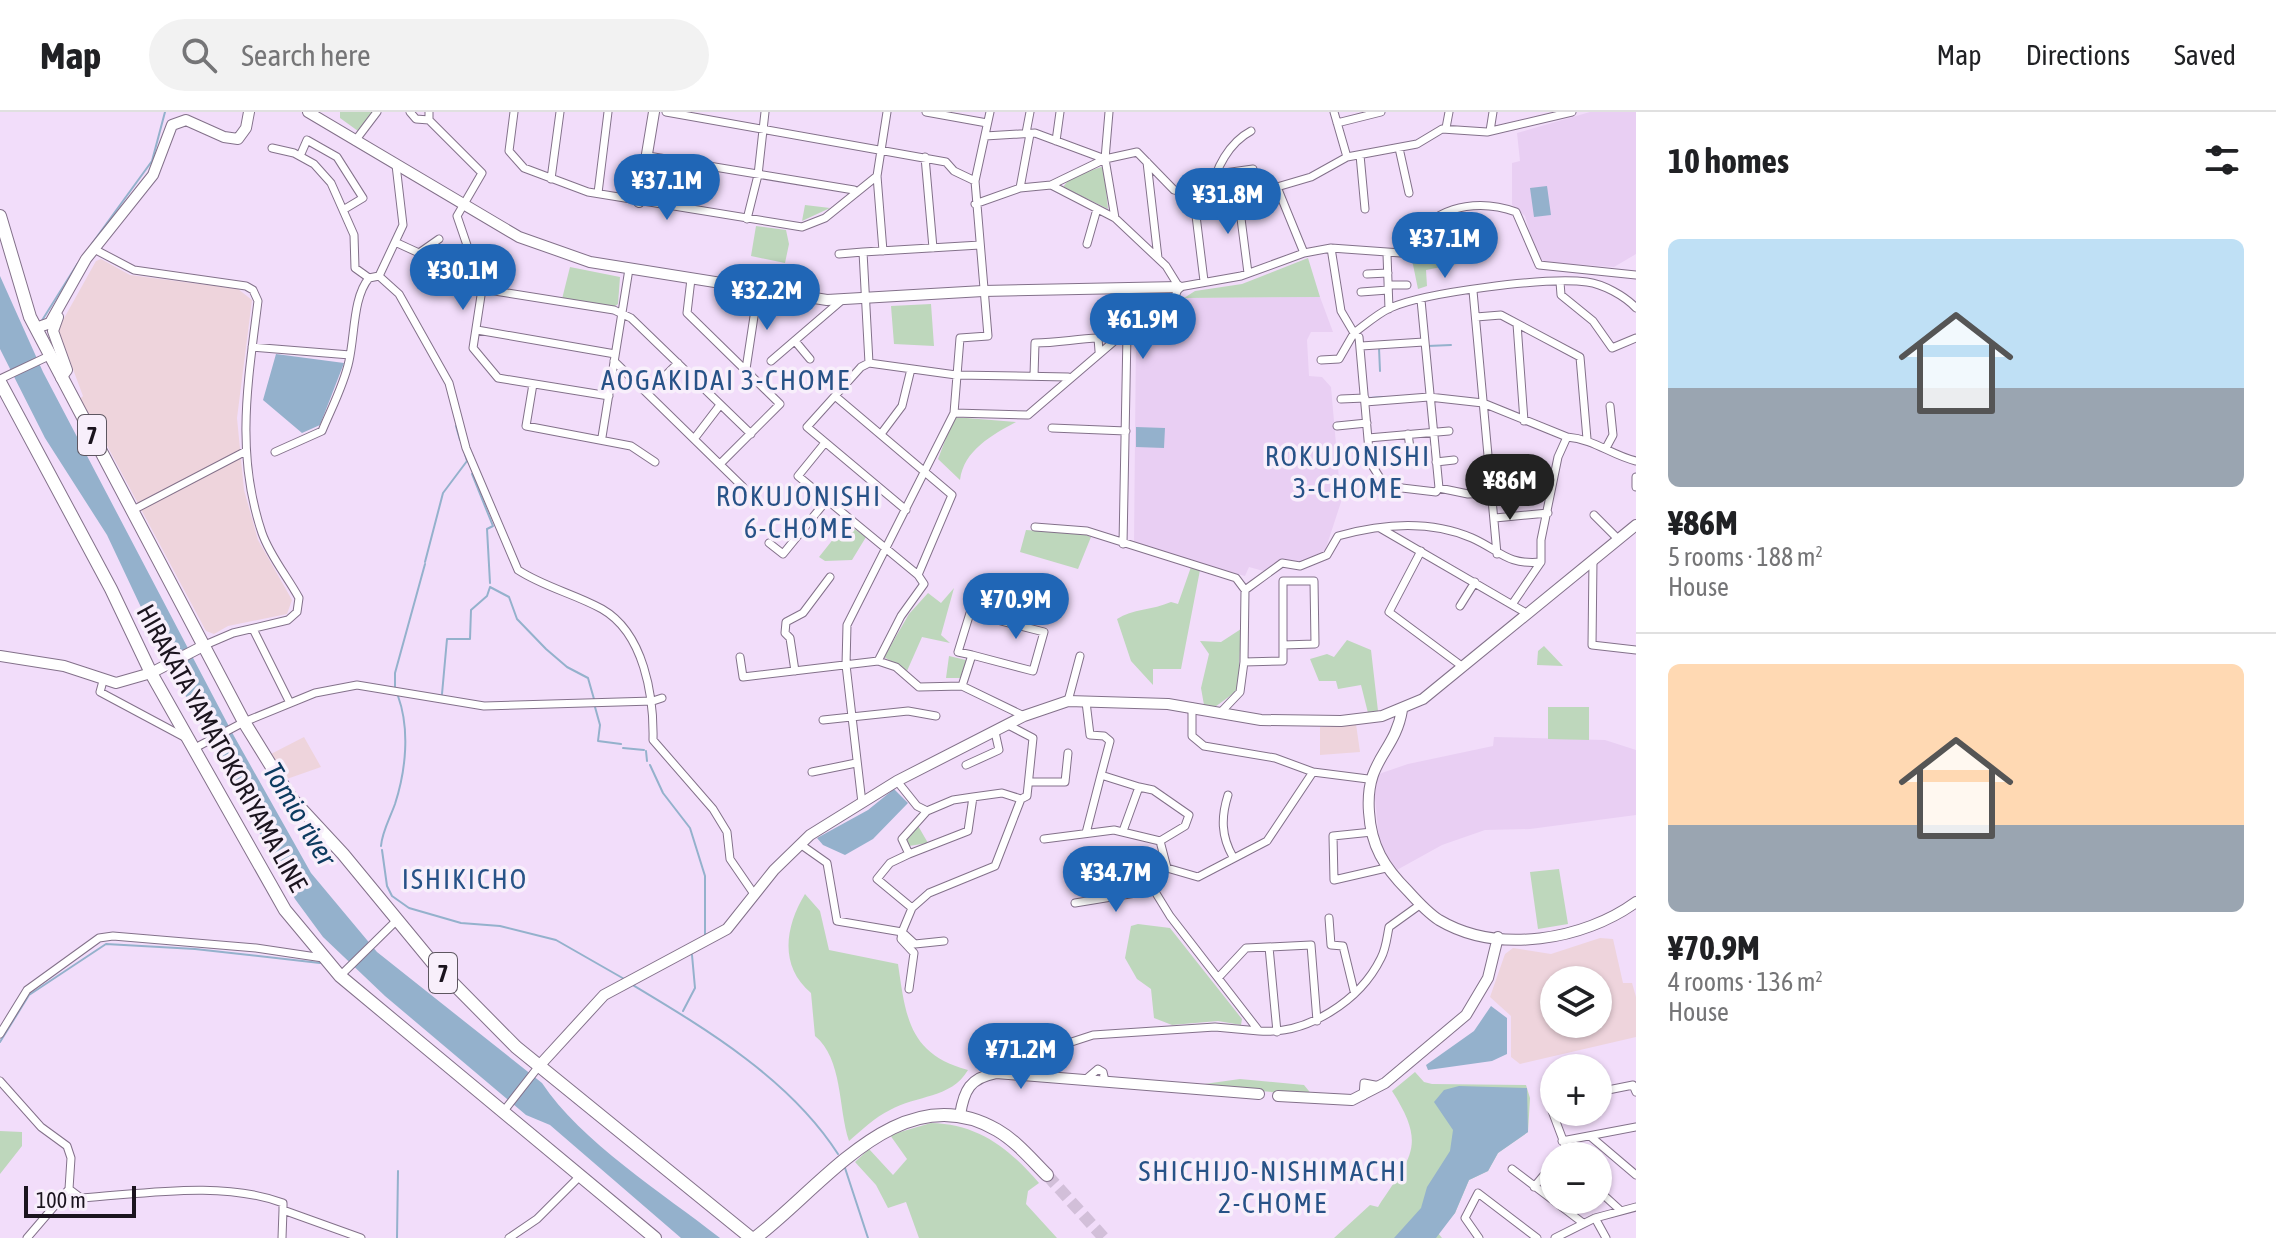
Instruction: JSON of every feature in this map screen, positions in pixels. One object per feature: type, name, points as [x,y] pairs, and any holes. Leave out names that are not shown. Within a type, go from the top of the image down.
[{"type":"main road","name":"HIRAKATA YAMATOKORIYAMA LINE","points":[[0,216],[21,294],[48,356],[133,510],[241,724],[291,798],[343,854],[396,921],[537,1069],[753,1238],[884,1131],[922,1117],[960,1115],[999,1131],[1047,1175]]},
{"type":"main road","name":"HIRAKATA YAMATOKORIYAMA LINE","points":[[1,379],[277,898],[325,959],[655,1238]]},
{"type":"street","points":[[36,328],[50,323],[92,252],[153,175],[175,122],[192,122],[231,139],[244,131],[249,112]]},
{"type":"street","points":[[308,112],[462,205],[519,237],[556,252],[629,269],[758,290],[867,299],[983,291],[1179,287],[1248,273],[1304,253],[1331,248],[1387,254],[1407,250],[1419,231],[1448,210],[1499,206],[1516,212],[1539,265],[1636,275]]},
{"type":"street","points":[[355,141],[377,112]]},
{"type":"street","points":[[410,112],[416,119],[429,116],[482,173],[457,216],[482,289],[473,348],[498,378],[609,396]]},
{"type":"street","points":[[514,112],[509,151],[524,168],[598,193],[639,202],[802,227],[825,218],[854,190],[877,176]]},
{"type":"street","points":[[551,179],[560,112]]},
{"type":"street","points":[[598,193],[608,112]]},
{"type":"street","points":[[639,202],[654,112]]},
{"type":"street","points":[[666,112],[925,157],[946,162],[954,171],[975,181]]},
{"type":"street","points":[[747,219],[758,175],[765,112]]},
{"type":"street","points":[[883,251],[877,176],[887,112]]},
{"type":"street","points":[[926,112],[987,123]]},
{"type":"street","points":[[862,803],[846,665],[847,625],[888,550],[954,413],[960,338],[988,336],[975,181],[990,112]]},
{"type":"street","points":[[1020,188],[1030,112]]},
{"type":"street","points":[[1056,141],[1060,112]]},
{"type":"street","points":[[1109,112],[1105,159],[1115,218]]},
{"type":"street","points":[[1334,112],[1347,157]]},
{"type":"street","points":[[1337,123],[1381,112]]},
{"type":"street","points":[[1446,128],[1449,112]]},
{"type":"street","points":[[1490,131],[1493,112]]},
{"type":"street","points":[[975,204],[1020,188],[1051,185],[1105,159],[1131,152],[1147,162],[1174,190],[1238,195],[1311,177],[1347,157],[1417,144],[1446,128],[1490,131],[1507,125],[1541,122],[1572,112]]},
{"type":"street","points":[[1212,193],[1217,174],[1238,138],[1251,131]]},
{"type":"street","points":[[985,136],[1028,134],[1105,159]]},
{"type":"street","points":[[300,156],[307,140],[337,157],[363,198],[343,210]]},
{"type":"street","points":[[272,148],[300,156],[314,164],[331,183],[354,235],[355,268],[369,278]]},
{"type":"street","points":[[1399,148],[1409,193]]},
{"type":"street","points":[[1360,155],[1365,209]]},
{"type":"street","points":[[648,156],[854,190]]},
{"type":"street","points":[[925,157],[933,248]]},
{"type":"street","points":[[1147,162],[1158,258]]},
{"type":"street","points":[[379,276],[403,225],[396,165]]},
{"type":"street","points":[[1217,174],[1253,169]]},
{"type":"street","points":[[1051,185],[1115,218],[1158,258],[1179,287]]},
{"type":"street","points":[[1277,187],[1304,253]]},
{"type":"street","points":[[1193,191],[1204,281]]},
{"type":"street","points":[[1238,195],[1248,273]]},
{"type":"street","points":[[1087,244],[1097,209]]},
{"type":"street","points":[[395,242],[419,253],[439,239]]},
{"type":"street","points":[[839,254],[980,245]]},
{"type":"street","points":[[1331,248],[1341,311],[1359,337],[1361,346],[1370,462],[1385,486],[1436,492],[1439,488]]},
{"type":"street","points":[[0,656],[64,666],[103,681],[133,681],[202,647],[288,620],[299,605],[299,598],[262,533],[251,492],[243,416],[258,301],[253,290],[239,284],[134,270],[92,252]]},
{"type":"street","points":[[61,378],[67,370],[53,336],[54,327],[92,252]]},
{"type":"street","points":[[863,252],[869,363]]},
{"type":"street","points":[[1387,254],[1389,309]]},
{"type":"street","points":[[602,437],[629,269]]},
{"type":"street","points":[[1597,284],[1603,271]]},
{"type":"street","points":[[1367,274],[1388,273]]},
{"type":"street","points":[[275,452],[322,431],[350,355],[357,327],[358,291],[369,278],[379,276]]},
{"type":"street","points":[[379,276],[399,294],[449,383],[466,448],[518,570],[616,619],[627,630],[658,699],[653,740],[713,809],[727,832],[730,859],[754,894]]},
{"type":"street","points":[[691,279],[687,313],[780,404],[721,463]]},
{"type":"street","points":[[1321,360],[1339,359],[1354,333],[1389,309],[1473,291],[1529,282],[1597,284],[1629,300],[1636,308]]},
{"type":"street","points":[[1560,282],[1561,295],[1593,321],[1612,348],[1636,338]]},
{"type":"street","points":[[1361,292],[1407,285]]},
{"type":"street","points":[[954,413],[1028,415],[1099,351],[1127,333],[1167,315],[1179,287]]},
{"type":"street","points":[[482,289],[621,313],[631,318],[751,434]]},
{"type":"street","points":[[746,369],[758,290]]},
{"type":"street","points":[[1473,291],[1497,554]]},
{"type":"street","points":[[771,361],[843,299]]},
{"type":"street","points":[[1421,300],[1439,488]]},
{"type":"street","points":[[1476,317],[1501,315],[1580,357],[1587,439]]},
{"type":"street","points":[[1517,324],[1524,421]]},
{"type":"street","points":[[477,330],[615,357],[743,487]]},
{"type":"street","points":[[1123,544],[1127,333]]},
{"type":"street","points":[[1034,376],[1035,343],[1065,344],[1073,339],[1098,338],[1099,351]]},
{"type":"street","points":[[795,341],[810,359]]},
{"type":"street","points":[[1361,346],[1424,342]]},
{"type":"street","points":[[252,347],[350,355]]},
{"type":"street","points":[[1,379],[48,356]]},
{"type":"street","points":[[648,393],[678,363]]},
{"type":"street","points":[[906,510],[807,427],[861,367],[869,363],[956,375],[1068,377]]},
{"type":"street","points":[[881,434],[902,406],[911,369]]},
{"type":"street","points":[[533,384],[526,426],[602,437],[631,446],[655,462]]},
{"type":"street","points":[[835,396],[952,495],[918,575]]},
{"type":"street","points":[[1341,399],[1429,397],[1483,403],[1567,437],[1587,439],[1616,456],[1636,461]]},
{"type":"street","points":[[694,439],[720,405]]},
{"type":"street","points":[[1606,448],[1613,435],[1610,406]]},
{"type":"street","points":[[1337,426],[1367,423]]},
{"type":"street","points":[[1052,428],[1126,431]]},
{"type":"street","points":[[1368,438],[1449,431]]},
{"type":"street","points":[[1408,434],[1412,462]]},
{"type":"street","points":[[1513,603],[1541,562],[1541,540],[1558,457],[1567,437]]},
{"type":"street","points":[[824,444],[798,476],[918,575],[924,584],[901,616],[878,661]]},
{"type":"street","points":[[133,510],[246,451]]},
{"type":"street","points":[[1436,462],[1454,460]]},
{"type":"street","points":[[1636,477],[1636,487]]},
{"type":"street","points":[[1439,488],[1468,494],[1492,493]]},
{"type":"street","points":[[769,543],[783,554],[826,501]]},
{"type":"street","points":[[1495,518],[1548,513]]},
{"type":"street","points":[[1594,515],[1618,539]]},
{"type":"street","points":[[1380,528],[1399,523],[1471,538],[1497,554],[1522,563],[1541,562]]},
{"type":"street","points":[[1245,590],[1282,563],[1300,566],[1327,555],[1338,536],[1376,525],[1528,614]]},
{"type":"street","points":[[504,1110],[596,1002],[727,929],[800,844],[897,781],[1010,726],[1024,716],[1068,701],[1192,707],[1261,720],[1317,722],[1382,716],[1402,710],[1423,699],[1636,525]]},
{"type":"street","points":[[1035,527],[1087,531],[1236,578],[1245,590],[1244,662],[1240,692],[1221,712]]},
{"type":"street","points":[[1421,551],[1389,612],[1463,667]]},
{"type":"street","points":[[1593,560],[1592,645],[1636,650]]},
{"type":"street","points":[[795,671],[790,638],[785,633],[786,622],[803,613],[830,577]]},
{"type":"street","points":[[1244,662],[1283,661],[1283,645],[1283,581],[1314,581],[1315,644],[1283,645]]},
{"type":"street","points":[[1460,606],[1475,582]]},
{"type":"street","points":[[970,613],[1044,632],[1033,671],[972,655],[958,652],[970,613]]},
{"type":"street","points":[[253,629],[290,703]]},
{"type":"street","points":[[962,686],[972,655]]},
{"type":"street","points":[[1068,701],[1080,656]]},
{"type":"street","points":[[740,657],[743,677],[878,661],[896,667],[919,687],[962,686],[1024,716]]},
{"type":"street","points":[[103,681],[100,692],[193,744],[315,693],[357,685],[484,706],[658,699]]},
{"type":"street","points":[[1086,702],[1090,735],[1104,736],[1110,741],[1086,833]]},
{"type":"street","points":[[1192,707],[1192,736],[1204,746],[1275,758],[1313,772],[1368,779]]},
{"type":"street","points":[[1402,710],[1400,722],[1368,779],[1372,832],[1377,853],[1386,868],[1440,921],[1498,937],[1555,939],[1601,923],[1636,902]]},
{"type":"street","points":[[823,720],[853,714],[908,711],[936,716]]},
{"type":"street","points":[[909,989],[914,953],[901,939],[912,908],[929,893],[995,866],[1021,799],[1027,796],[1033,738],[1010,726]]},
{"type":"street","points":[[966,765],[999,750],[995,732]]},
{"type":"street","points":[[1030,782],[1065,782],[1068,753]]},
{"type":"street","points":[[812,772],[856,763]]},
{"type":"street","points":[[1259,1031],[1154,890],[1153,876],[1167,868],[1198,877],[1233,857],[1257,849],[1267,841],[1313,772]]},
{"type":"street","points":[[1044,839],[1123,831],[1160,841],[1185,826],[1189,815],[1153,790],[1101,775]]},
{"type":"street","points":[[897,781],[917,806],[927,811]]},
{"type":"street","points":[[1123,831],[1139,787]]},
{"type":"street","points":[[909,854],[902,839],[927,811],[953,800],[1002,793],[1021,799]]},
{"type":"street","points":[[1228,795],[1221,816],[1225,844],[1233,857]]},
{"type":"street","points":[[912,908],[877,879],[890,863],[968,831],[973,797]]},
{"type":"street","points":[[1372,832],[1333,836],[1334,880],[1386,868]]},
{"type":"street","points":[[1160,841],[1167,868]]},
{"type":"street","points":[[800,844],[827,863],[837,921],[902,932],[915,944],[944,941]]},
{"type":"street","points":[[1075,903],[1154,890]]},
{"type":"street","points":[[1047,1050],[1093,1035],[1215,1027],[1277,1032],[1317,1021],[1354,991],[1382,956],[1389,927],[1421,904]]},
{"type":"street","points":[[1329,918],[1331,945],[1343,946],[1354,991]]},
{"type":"street","points":[[343,973],[396,921]]},
{"type":"street","points":[[0,1034],[27,990],[99,938],[113,936],[241,946],[325,959]]},
{"type":"street","points":[[1278,1096],[1332,1101],[1363,1096],[1380,1086],[1466,1015],[1488,978],[1498,937]]},
{"type":"street","points":[[1218,978],[1246,948],[1311,945],[1317,1021]]},
{"type":"street","points":[[1269,947],[1277,1032]]},
{"type":"street","points":[[960,1115],[967,1088],[982,1076],[1014,1073],[1259,1094]]},
{"type":"street","points":[[0,1081],[41,1127],[67,1146],[71,1158],[69,1189],[27,1238]]},
{"type":"street","points":[[1612,1089],[1633,1085],[1636,1092]]},
{"type":"street","points":[[1557,1126],[1562,1141],[1636,1127]]},
{"type":"street","points":[[1590,1136],[1636,1175]]},
{"type":"street","points":[[1512,1169],[1583,1223]]},
{"type":"street","points":[[509,1238],[537,1219],[581,1175]]},
{"type":"street","points":[[1534,1187],[1540,1180]]},
{"type":"street","points":[[69,1189],[81,1198],[216,1191],[269,1198],[283,1203],[282,1238]]},
{"type":"street","points":[[1479,1238],[1465,1218],[1478,1193],[1537,1238]]},
{"type":"street","points":[[1612,1203],[1620,1210]]},
{"type":"street","points":[[1557,1238],[1595,1218],[1636,1207]]},
{"type":"street","points":[[283,1210],[361,1238]]},
{"type":"street","points":[[1595,1218],[1606,1238]]},
{"type":"shaded area","points":[[1590,112],[1636,112],[1636,254],[1614,267],[1543,262],[1537,257],[1525,216],[1512,205],[1512,163],[1520,161],[1517,133]]},
{"type":"shaded area","points":[[101,259],[130,275],[238,289],[252,300],[237,418],[244,490],[258,540],[292,600],[287,614],[228,626],[214,634],[206,631],[95,423],[92,423],[80,399],[83,396],[58,329],[96,261]]},
{"type":"shaded area","points":[[1320,297],[1333,332],[1311,332],[1307,340],[1309,376],[1322,377],[1331,387],[1341,502],[1324,554],[1299,564],[1284,562],[1267,572],[1249,567],[1245,576],[1134,544],[1136,336],[1171,323],[1184,298]]},
{"type":"shaded area","points":[[1356,724],[1360,752],[1320,755],[1320,727]]},
{"type":"shaded area","points":[[304,737],[321,767],[284,780],[269,755]]},
{"type":"shaded area","points":[[1494,737],[1605,740],[1636,750],[1636,815],[1530,829],[1485,830],[1442,845],[1395,871],[1379,840],[1373,776],[1408,764],[1493,746]]},
{"type":"shaded area","points":[[1600,938],[1613,939],[1623,983],[1632,983],[1636,997],[1636,1037],[1563,1054],[1540,1054],[1540,1059],[1520,1064],[1511,1057],[1511,1016],[1490,997],[1505,954],[1513,948],[1551,954]]},
{"type":"green space","points":[[340,112],[374,112],[358,131],[340,118]]},
{"type":"green space","points":[[1104,168],[1108,209],[1063,187],[1070,178]]},
{"type":"green space","points":[[805,205],[830,208],[802,221]]},
{"type":"green space","points":[[1450,215],[1462,263],[1426,270],[1427,286],[1418,289],[1410,250],[1418,245],[1425,231]]},
{"type":"green space","points":[[756,226],[786,230],[789,244],[785,263],[751,256]]},
{"type":"green space","points":[[1308,258],[1320,297],[1184,298],[1195,291],[1242,284]]},
{"type":"green space","points":[[570,267],[620,277],[618,304],[614,307],[562,299]]},
{"type":"green space","points":[[931,304],[934,346],[894,344],[891,306]]},
{"type":"green space","points":[[954,417],[1016,422],[973,452],[960,480],[938,459]]},
{"type":"green space","points":[[846,523],[866,537],[852,560],[825,561],[819,557]]},
{"type":"green space","points":[[1026,530],[1091,537],[1078,569],[1020,552]]},
{"type":"green space","points":[[1191,567],[1200,570],[1181,669],[1153,669],[1153,685],[1131,661],[1117,619],[1171,602],[1178,604]]},
{"type":"green space","points":[[954,588],[941,635],[950,643],[922,637],[907,671],[884,657],[909,614],[928,593],[941,603]]},
{"type":"green space","points":[[1241,629],[1238,690],[1215,707],[1204,705],[1201,688],[1209,654],[1200,641],[1221,642]]},
{"type":"green space","points":[[1347,640],[1371,650],[1378,711],[1368,713],[1361,685],[1338,689],[1336,681],[1319,681],[1310,659],[1327,654],[1334,657]]},
{"type":"green space","points":[[1544,646],[1563,666],[1537,665],[1538,651]]},
{"type":"green space","points":[[949,656],[966,660],[962,678],[946,678]]},
{"type":"green space","points":[[1548,707],[1589,707],[1589,740],[1548,739]]},
{"type":"green space","points":[[917,824],[928,843],[909,846],[907,839]]},
{"type":"green space","points":[[1559,869],[1568,924],[1538,929],[1530,872]]},
{"type":"green space","points":[[805,894],[820,911],[829,950],[898,964],[908,1017],[922,1044],[948,1063],[968,1070],[943,1091],[884,1113],[849,1141],[831,1057],[815,1036],[811,993],[794,971],[790,959],[788,946],[793,920]]},
{"type":"green space","points":[[1131,926],[1170,928],[1242,1019],[1241,1025],[1218,1021],[1172,1025],[1154,1018],[1151,989],[1137,979],[1125,958]]},
{"type":"green space","points":[[1415,1072],[1424,1082],[1432,1084],[1526,1085],[1530,1098],[1528,1132],[1498,1153],[1488,1171],[1469,1180],[1455,1213],[1438,1233],[1442,1238],[1334,1238],[1370,1205],[1378,1207],[1406,1163],[1412,1139],[1410,1126],[1392,1091]]},
{"type":"green space","points":[[1240,1079],[1304,1085],[1313,1096],[1197,1085]]},
{"type":"green space","points":[[931,1123],[948,1124],[978,1133],[1016,1159],[1039,1183],[1028,1191],[1026,1204],[1057,1238],[919,1238],[906,1202],[888,1208],[876,1185],[855,1162],[869,1149],[893,1175],[907,1159],[890,1135]]},
{"type":"green space","points":[[0,1131],[22,1132],[22,1146],[0,1174]]},
{"type":"water","points":[[1547,186],[1551,215],[1534,217],[1530,188]]},
{"type":"water","points":[[0,276],[43,372],[234,736],[311,873],[377,952],[542,1083],[558,1105],[600,1146],[720,1238],[681,1238],[550,1125],[526,1115],[385,996],[323,937],[295,899],[163,654],[107,535],[45,438],[0,349]]},
{"type":"water","points":[[276,354],[344,363],[320,425],[302,433],[263,400]]},
{"type":"water","points":[[1136,427],[1165,428],[1164,448],[1136,447]]},
{"type":"water","points":[[894,789],[908,803],[873,839],[845,855],[823,845],[817,838],[868,810]]},
{"type":"water","points":[[1491,1006],[1507,1018],[1507,1054],[1492,1061],[1428,1070],[1426,1065],[1474,1031]]},
{"type":"water","points":[[1459,1086],[1527,1088],[1528,1132],[1498,1153],[1488,1171],[1469,1180],[1455,1213],[1436,1238],[1394,1238],[1421,1208],[1427,1187],[1450,1151],[1453,1130],[1434,1102],[1444,1090]]},
{"type":"waterway","points":[[91,245],[152,161],[165,112]]},
{"type":"waterway","points":[[41,322],[78,263]]},
{"type":"waterway","points":[[1428,346],[1451,345]]},
{"type":"waterway","points":[[1379,348],[1380,371]]},
{"type":"waterway","points":[[1369,398],[1383,397]]},
{"type":"waterway","points":[[456,426],[460,440]]},
{"type":"waterway","points":[[425,562],[443,493],[467,461],[465,454]]},
{"type":"waterway","points":[[472,474],[493,526],[487,529],[490,583]]},
{"type":"waterway","points":[[395,687],[395,673],[425,564]]},
{"type":"waterway","points":[[490,587],[509,597],[517,619],[546,649],[567,667],[588,678],[594,699]]},
{"type":"waterway","points":[[442,694],[447,639],[470,639],[471,610],[487,596],[490,587]]},
{"type":"waterway","points":[[381,846],[399,791],[404,764],[404,722],[398,696]]},
{"type":"waterway","points":[[595,707],[600,725],[598,741],[621,744]]},
{"type":"waterway","points":[[623,748],[644,750]]},
{"type":"waterway","points":[[646,751],[647,761]]},
{"type":"waterway","points":[[650,765],[663,793],[690,828],[705,876],[705,936]]},
{"type":"waterway","points":[[382,850],[387,886],[392,896],[409,908],[461,923],[500,926],[556,940],[626,980]]},
{"type":"waterway","points":[[0,1042],[29,995],[106,944],[195,949],[320,963]]},
{"type":"waterway","points":[[683,1011],[695,988],[692,955]]},
{"type":"waterway","points":[[631,984],[717,1038],[771,1079],[796,1102],[838,1154]]},
{"type":"waterway","points":[[845,1168],[868,1238]]},
{"type":"waterway","points":[[397,1238],[398,1171]]},
{"type":"tunnel","points":[[1047,1175],[1104,1238]]},
{"type":"district","name":"AOGAKIDAI 3-CHOME","points":[[726,380]]},
{"type":"district","name":"ROKUJONISHI 3-CHOME","points":[[1348,472]]},
{"type":"district","name":"ROKUJONISHI 6-CHOME","points":[[799,512]]},
{"type":"district","name":"ISHIKICHO","points":[[465,879]]},
{"type":"district","name":"SHICHIJO-NISHIMACHI 2-CHOME","points":[[1273,1187]]},
{"type":"water label","name":"Tomio river","points":[[300,814]]}]
